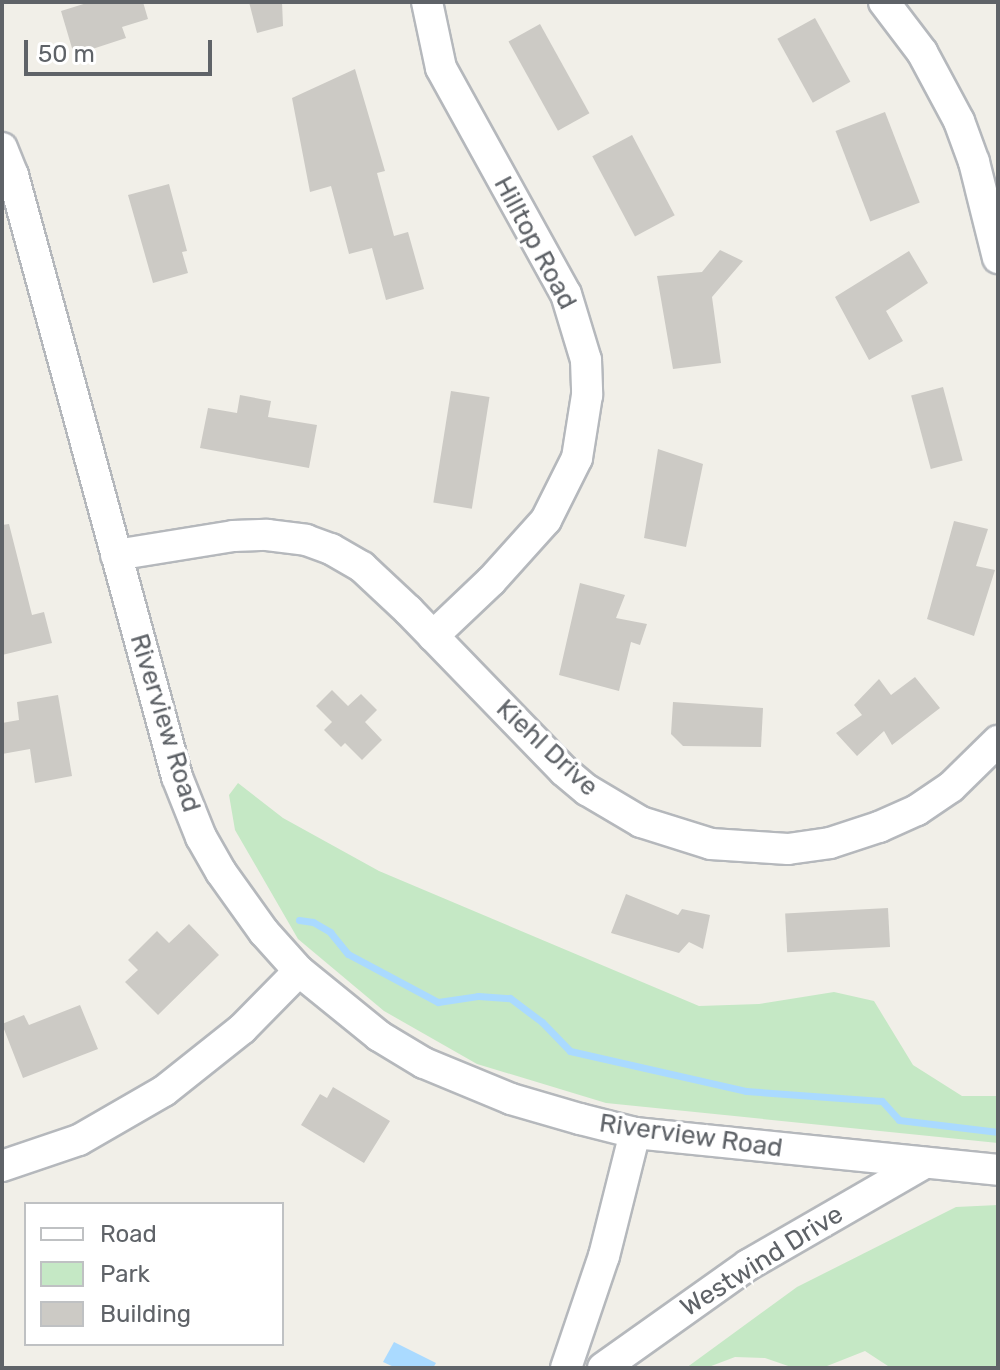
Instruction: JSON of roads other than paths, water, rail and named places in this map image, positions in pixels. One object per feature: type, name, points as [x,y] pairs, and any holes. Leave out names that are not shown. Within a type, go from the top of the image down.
[{"type":"street","name":"Hilltop Road","points":[[427,2],[441,68],[566,294],[586,360],[587,395],[577,458],[546,520],[491,581],[433,636]]},
{"type":"street","points":[[884,2],[922,52],[959,121],[974,162],[998,258]]},
{"type":"street","name":"Riverview Road","points":[[2,148],[13,175],[177,777],[201,837],[264,932],[299,971],[379,1036],[424,1063],[511,1099],[635,1133],[998,1170]]},
{"type":"street","name":"Kiehl Drive","points":[[116,555],[233,536],[267,535],[306,540],[331,549],[362,567],[564,771],[587,790],[641,822],[711,844],[757,850],[788,849],[830,843],[879,827],[917,810],[958,781],[998,741]]},
{"type":"street","points":[[2,1166],[79,1140],[164,1091],[242,1029],[299,971]]},
{"type":"street","points":[[566,1368],[604,1256],[635,1133]]},
{"type":"street","name":"Westwind Drive","points":[[603,1368],[748,1265],[925,1163]]},
{"type":"water","points":[[394,1342],[436,1363],[433,1368],[396,1368],[383,1362]]},
{"type":"waterway","points":[[299,920],[313,922],[330,932],[348,954],[438,1002],[478,996],[510,998],[542,1022],[570,1051],[746,1091],[882,1101],[899,1120],[998,1132]]}]
